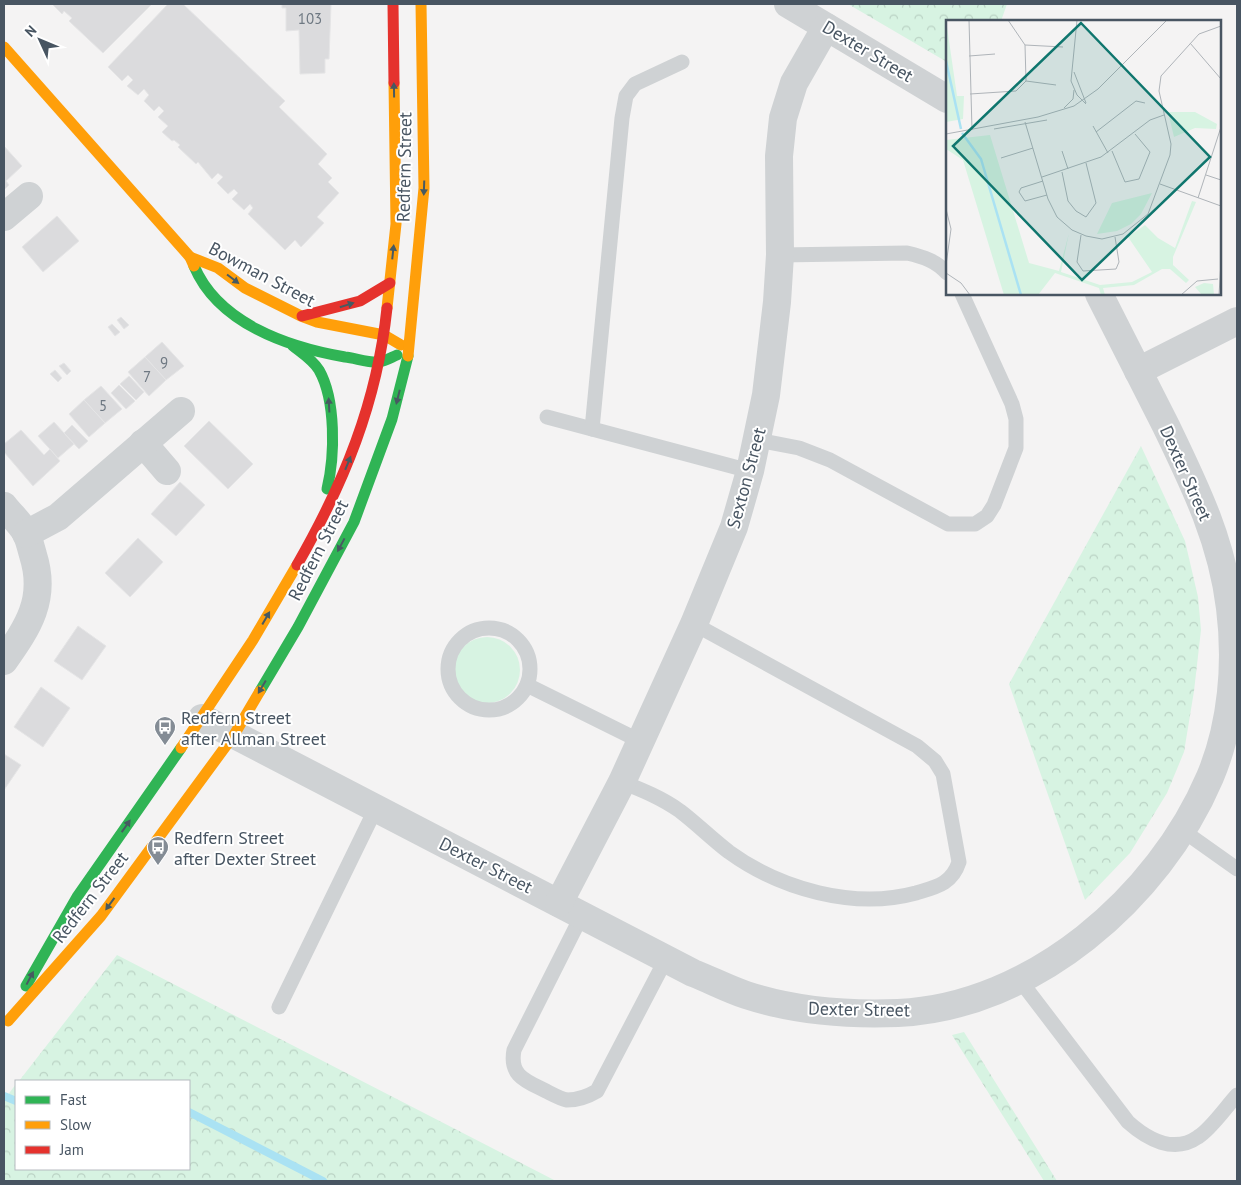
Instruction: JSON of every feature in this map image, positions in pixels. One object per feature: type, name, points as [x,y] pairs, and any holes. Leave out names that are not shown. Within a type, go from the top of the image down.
[{"type":"main road","name":"Redfern Street","points":[[5,1022],[77,896],[202,718],[253,640],[303,554],[340,481],[366,418],[384,335],[396,224],[393,4]]},
{"type":"main road","name":"Redfern Street","points":[[5,1022],[101,916],[234,735],[298,628],[354,522],[392,419],[410,350],[424,188],[422,4]]},
{"type":"main road","name":"Bowman Street","points":[[4,47],[190,257],[202,285],[232,314],[264,333],[291,344],[323,353],[379,362]]},
{"type":"main road","name":"Bowman Street","points":[[190,257],[218,268],[246,288],[301,316],[317,322],[384,335],[410,350]]},
{"type":"main road","points":[[301,316],[360,301],[390,283]]},
{"type":"main road","points":[[291,344],[319,370],[329,392],[332,444],[330,482],[303,554]]},
{"type":"main road","points":[[379,362],[410,350]]},
{"type":"street","name":"Dexter Street","points":[[788,4],[946,97]]},
{"type":"street","name":"Sexton Street","points":[[571,909],[622,782],[694,624],[734,527],[758,440],[772,348],[780,255],[779,156],[783,118],[794,84],[826,26]]},
{"type":"street","points":[[4,217],[29,196]]},
{"type":"street","name":"Dexter Street","points":[[202,718],[666,959],[744,994],[770,1002],[822,1012],[900,1013],[942,1006],[996,990],[1044,966],[1091,935],[1132,897],[1150,876],[1182,830],[1210,776],[1223,737],[1231,691],[1233,652],[1230,608],[1223,564],[1201,498],[1100,295]]},
{"type":"street","points":[[1138,371],[1237,321]]},
{"type":"street","points":[[26,534],[58,517],[181,411]]},
{"type":"street","points":[[143,444],[167,471]]},
{"type":"street","points":[[4,506],[26,534],[36,566],[37,599],[27,628],[4,661]]},
{"type":"lane","points":[[592,429],[621,128],[626,96],[635,84],[682,62]]},
{"type":"lane","points":[[780,255],[907,254],[923,257],[939,265],[946,272]]},
{"type":"lane","points":[[758,440],[799,448],[830,460],[948,524],[970,526],[987,516],[994,505],[1016,448],[1016,419],[1012,404],[962,295]]},
{"type":"lane","points":[[547,418],[750,471]]},
{"type":"lane","points":[[622,782],[679,810],[729,852],[749,865],[792,885],[836,896],[879,899],[900,897],[945,884],[956,873],[959,862],[943,774],[934,761],[917,746],[694,624]]},
{"type":"lane","points":[[487,628],[507,633],[523,646],[528,658],[530,672],[527,685],[519,697],[509,705],[496,710],[483,710],[470,706],[459,698],[451,687],[448,661],[453,648],[462,638],[474,631],[487,628]]},
{"type":"lane","points":[[527,685],[640,741]]},
{"type":"lane","points":[[279,1007],[376,808]]},
{"type":"lane","points":[[1182,830],[1237,869]]},
{"type":"lane","points":[[571,909],[514,1050],[512,1060],[516,1071],[523,1080],[566,1100],[586,1098],[597,1091],[666,959]]},
{"type":"lane","points":[[1019,979],[1128,1122],[1142,1134],[1158,1142],[1175,1145],[1198,1138],[1237,1095]]},
{"type":"green space","points":[[848,4],[1007,4],[1001,20],[946,20],[946,61]]},
{"type":"green space","points":[[1141,446],[1185,541],[1198,597],[1201,630],[1194,691],[1184,752],[1167,793],[1130,853],[1085,900],[1009,684]]},
{"type":"green space","points":[[487,637],[499,640],[510,647],[517,658],[520,670],[517,682],[510,693],[499,700],[487,703],[475,700],[464,693],[457,682],[454,670],[457,658],[464,647],[475,640]]},
{"type":"green space","points":[[117,955],[556,1181],[4,1181],[4,1100],[15,1085],[15,1170],[190,1170],[190,1080],[20,1080]]},
{"type":"green space","points":[[964,1032],[1057,1181],[1044,1181],[952,1035]]},
{"type":"building","points":[[152,4],[103,53],[69,21],[72,18],[64,11],[62,14],[53,5]]},
{"type":"building","points":[[168,4],[183,4],[285,101],[279,107],[327,154],[318,164],[332,178],[328,182],[339,193],[317,217],[324,223],[301,247],[295,240],[285,250],[248,214],[253,208],[250,204],[244,210],[232,199],[238,193],[234,189],[228,194],[217,183],[223,177],[218,173],[212,179],[198,162],[196,164],[178,147],[180,145],[162,132],[168,126],[158,117],[164,111],[159,106],[154,111],[144,101],[149,95],[144,89],[138,95],[127,86],[133,80],[128,75],[122,81],[108,67]]},
{"type":"building","points":[[282,4],[331,4],[329,59],[325,59],[325,73],[300,74],[299,30],[286,31],[286,8],[282,8]]},
{"type":"building","points":[[4,146],[22,166],[6,181],[9,185],[4,190]]},
{"type":"building","points":[[57,216],[79,241],[43,272],[22,247]]},
{"type":"building","points":[[121,317],[129,325],[124,329],[117,320]]},
{"type":"building","points":[[112,324],[120,332],[115,336],[108,327]]},
{"type":"building","points":[[162,342],[184,366],[166,380],[145,357]]},
{"type":"building","points":[[145,357],[166,380],[149,396],[128,372]]},
{"type":"building","points":[[64,363],[71,371],[67,375],[59,366]]},
{"type":"building","points":[[55,370],[62,378],[58,382],[50,374]]},
{"type":"building","points":[[129,376],[144,392],[136,400],[120,384]]},
{"type":"building","points":[[119,385],[135,401],[126,409],[111,393]]},
{"type":"building","points":[[101,386],[122,409],[105,423],[84,400]]},
{"type":"building","points":[[84,400],[105,423],[89,437],[69,414]]},
{"type":"building","points":[[209,421],[253,464],[228,489],[184,446]]},
{"type":"building","points":[[54,422],[74,444],[58,458],[38,436]]},
{"type":"building","points":[[72,425],[88,441],[79,449],[64,433]]},
{"type":"building","points":[[21,430],[44,455],[50,449],[60,461],[33,486],[4,452],[4,444]]},
{"type":"building","points":[[180,482],[205,505],[176,536],[151,514]]},
{"type":"building","points":[[138,538],[163,562],[130,597],[105,573]]},
{"type":"building","points":[[78,626],[106,646],[82,680],[54,661]]},
{"type":"building","points":[[41,687],[70,708],[43,747],[14,727]]},
{"type":"building","points":[[4,754],[21,765],[4,790]]},
{"type":"waterway","points":[[4,1096],[15,1101]]},
{"type":"waterway","points":[[190,1113],[323,1181]]},
{"type":"traffic: fast","points":[[194,266],[205,286],[220,303],[237,317],[278,339],[323,353],[371,362],[381,361],[397,355]]},
{"type":"traffic: fast","points":[[293,346],[317,366],[325,382],[329,397],[332,428],[332,461],[327,489]]},
{"type":"traffic: fast","points":[[260,691],[298,627],[354,522],[392,419],[408,356]]},
{"type":"traffic: fast","points":[[26,986],[77,897],[181,748]]},
{"type":"traffic: slow","points":[[408,356],[424,188],[421,4]]},
{"type":"traffic: slow","points":[[4,47],[190,257],[194,266]]},
{"type":"traffic: slow","points":[[387,308],[396,224],[394,83]]},
{"type":"traffic: slow","points":[[190,257],[218,268],[245,288],[301,316],[317,322],[384,335],[401,345]]},
{"type":"traffic: slow","points":[[181,748],[253,640],[297,565]]},
{"type":"traffic: slow","points":[[8,1021],[101,916],[234,735],[260,691]]},
{"type":"traffic: jam","points":[[393,4],[394,83]]},
{"type":"traffic: jam","points":[[302,316],[360,301],[390,283]]},
{"type":"traffic: jam","points":[[297,565],[329,504],[356,441],[375,377],[387,308]]},
{"type":"place","name":"Redfern Street after Allman Street","points":[[165,746]]},
{"type":"place","name":"Redfern Street after Dexter Street","points":[[158,866]]}]
